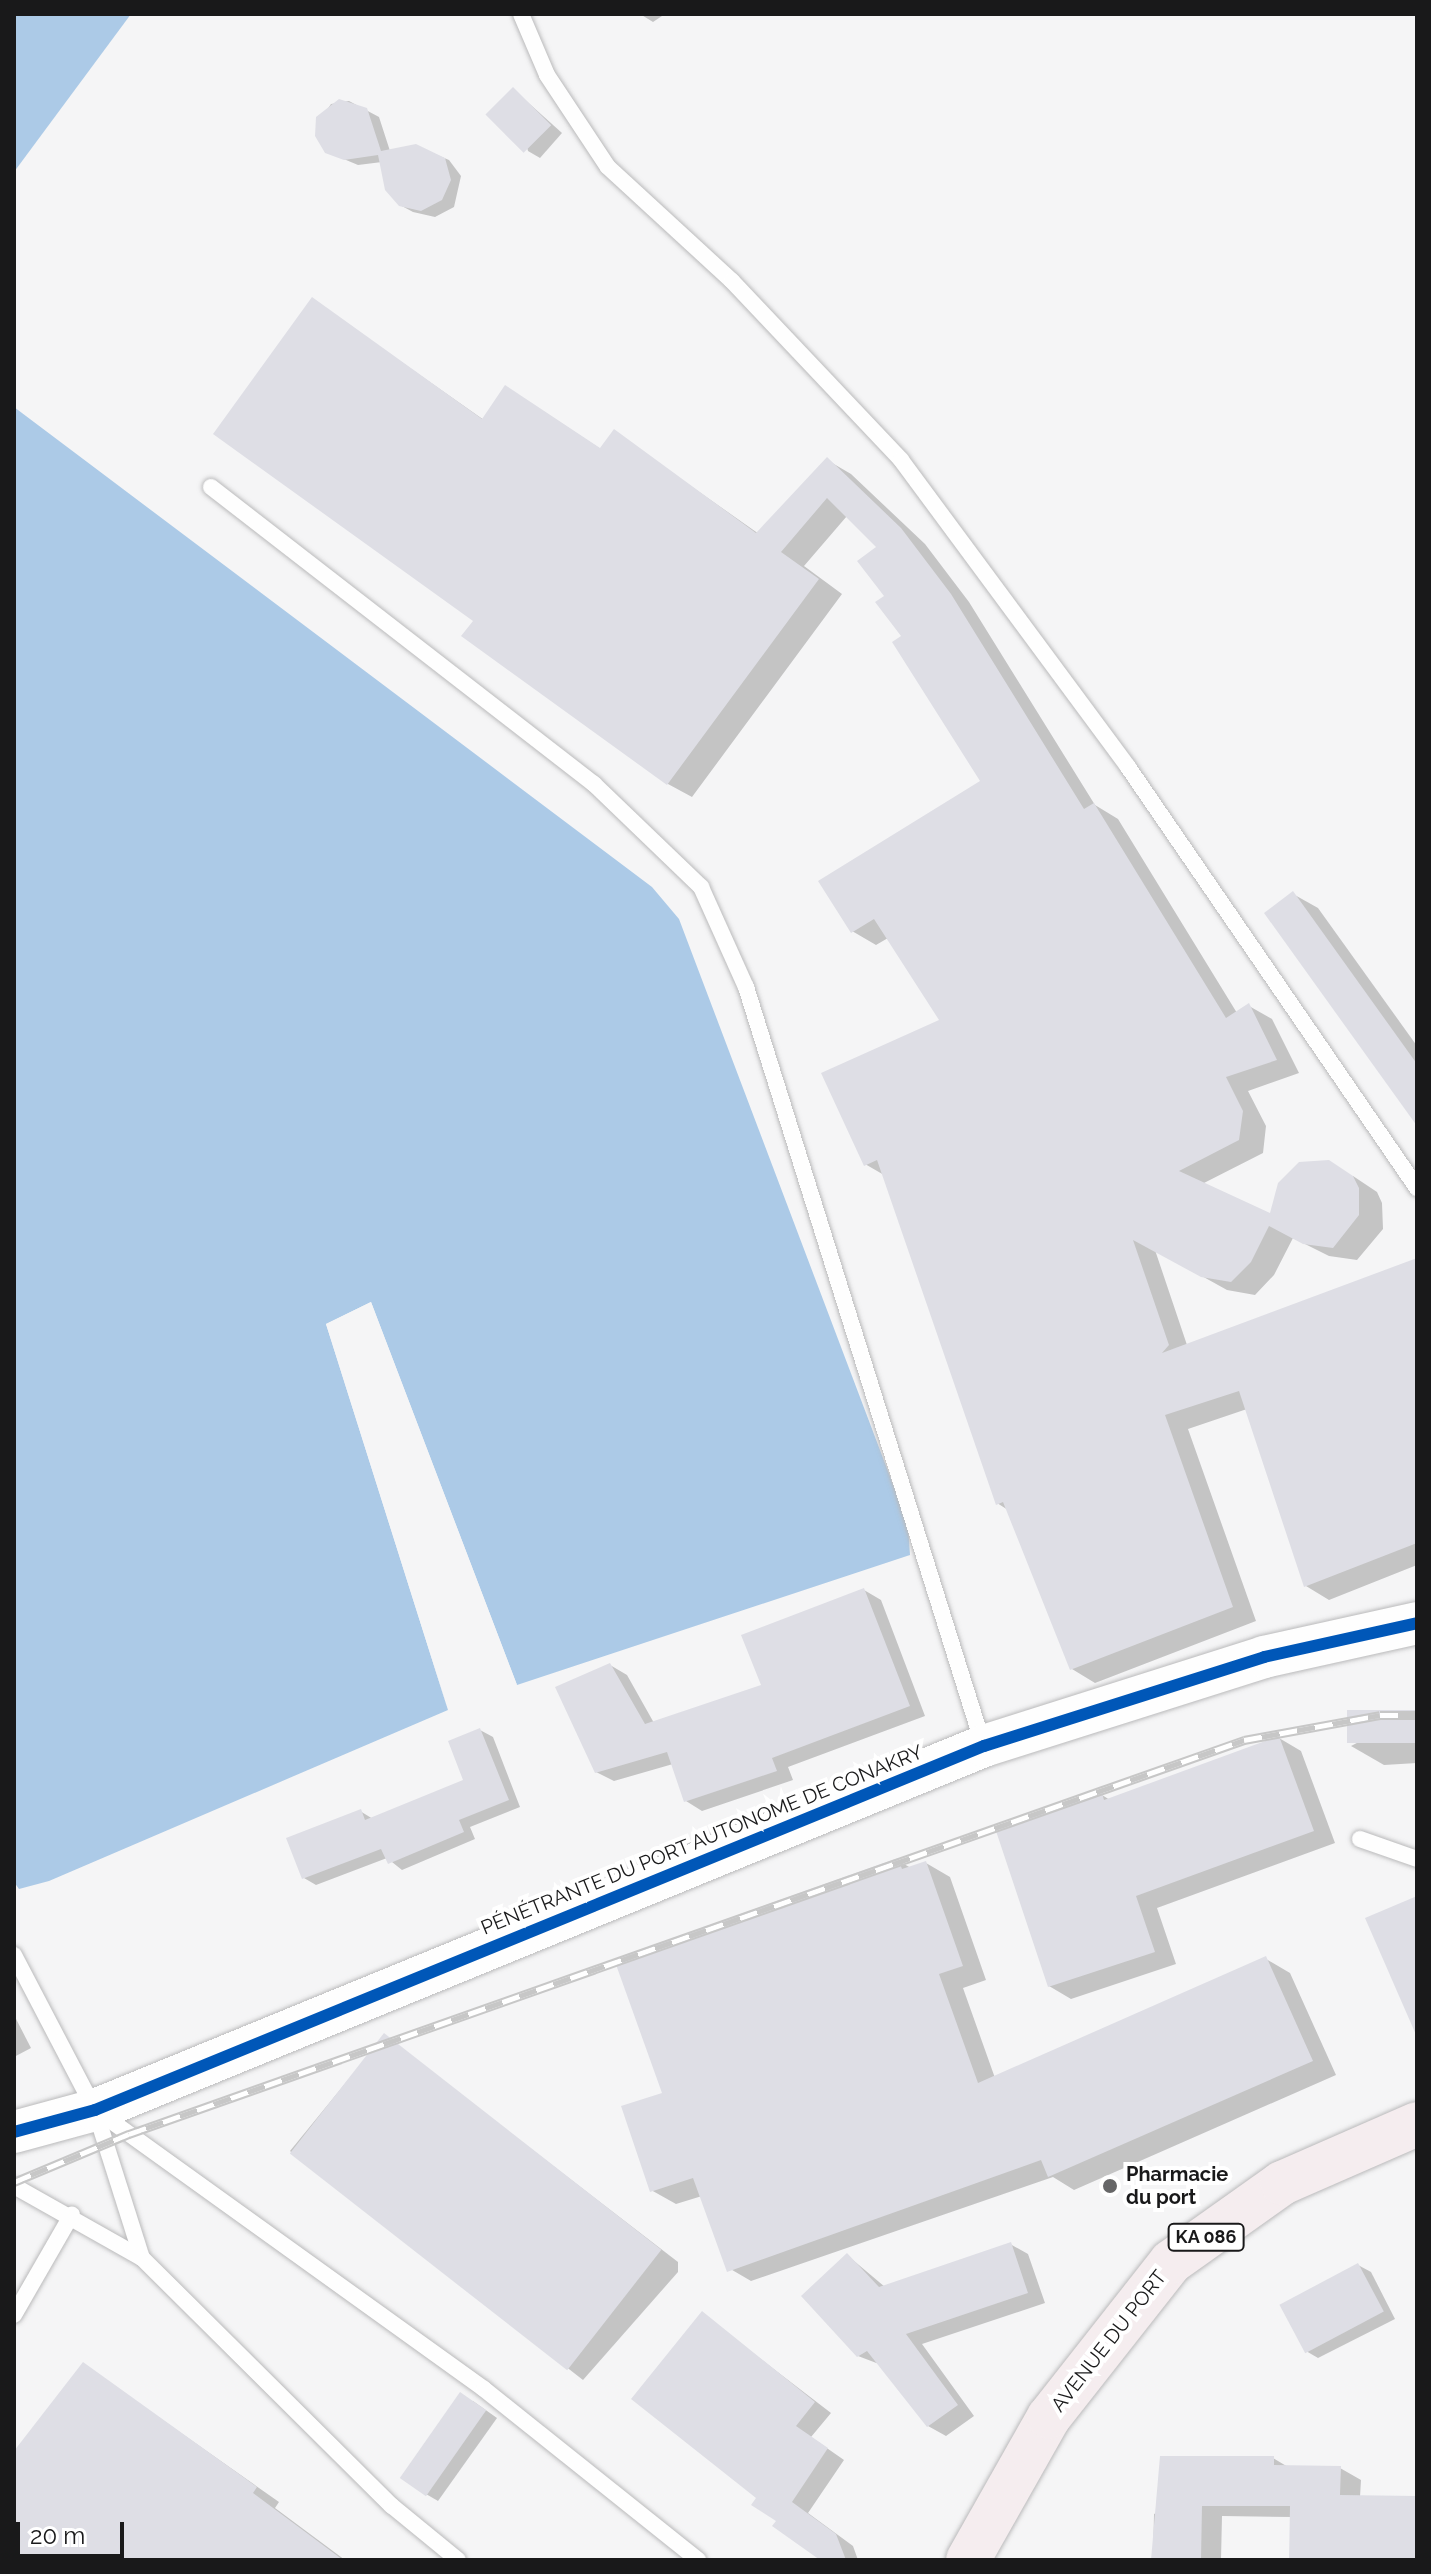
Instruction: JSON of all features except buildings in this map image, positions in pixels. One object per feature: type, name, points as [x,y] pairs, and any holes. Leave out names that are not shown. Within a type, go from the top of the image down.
[{"type":"main road","name":"AVENUE DU PORT","points":[[968,2560],[1049,2417],[1171,2262],[1282,2183],[1417,2124]]},
{"type":"main road","name":"AVENUE DU PORT","points":[[999,2560],[1049,2417]]},
{"type":"street","name":"PÉNÉTRANTE DU PORT AUTONOME DE CONAKRY","points":[[14,2132],[95,2110],[984,1746],[1264,1657],[1417,1623]]},
{"type":"lane","points":[[521,14],[547,75],[608,167],[732,281],[901,460],[1128,767],[1417,1188]]},
{"type":"lane","points":[[211,487],[594,784],[701,887],[746,987],[984,1746]]},
{"type":"lane","points":[[1360,1839],[1417,1859]]},
{"type":"lane","points":[[14,1955],[95,2110],[142,2258]]},
{"type":"lane","points":[[95,2110],[484,2389],[698,2560]]},
{"type":"lane","points":[[14,2186],[72,2214],[142,2258],[392,2506],[458,2560]]},
{"type":"lane","points":[[14,2315],[72,2214]]},
{"type":"water","points":[[14,14],[131,14],[14,172]]},
{"type":"water","points":[[14,407],[652,887],[679,919],[908,1524],[910,1555],[517,1685],[371,1302],[326,1324],[448,1710],[49,1881],[19,1889],[14,1882]]},
{"type":"pier","points":[[371,1302],[517,1685],[506,1674],[494,1630],[369,1307],[331,1326],[448,1710],[326,1324]]},
{"type":"railway","points":[[14,2182],[129,2134],[1244,1740],[1380,1715],[1417,1715]]},
{"type":"cycle path","points":[[14,2132],[95,2110],[984,1746],[1264,1657],[1417,1623]]},
{"type":"place","name":"Pharmacie du port","points":[[1110,2186]]}]
